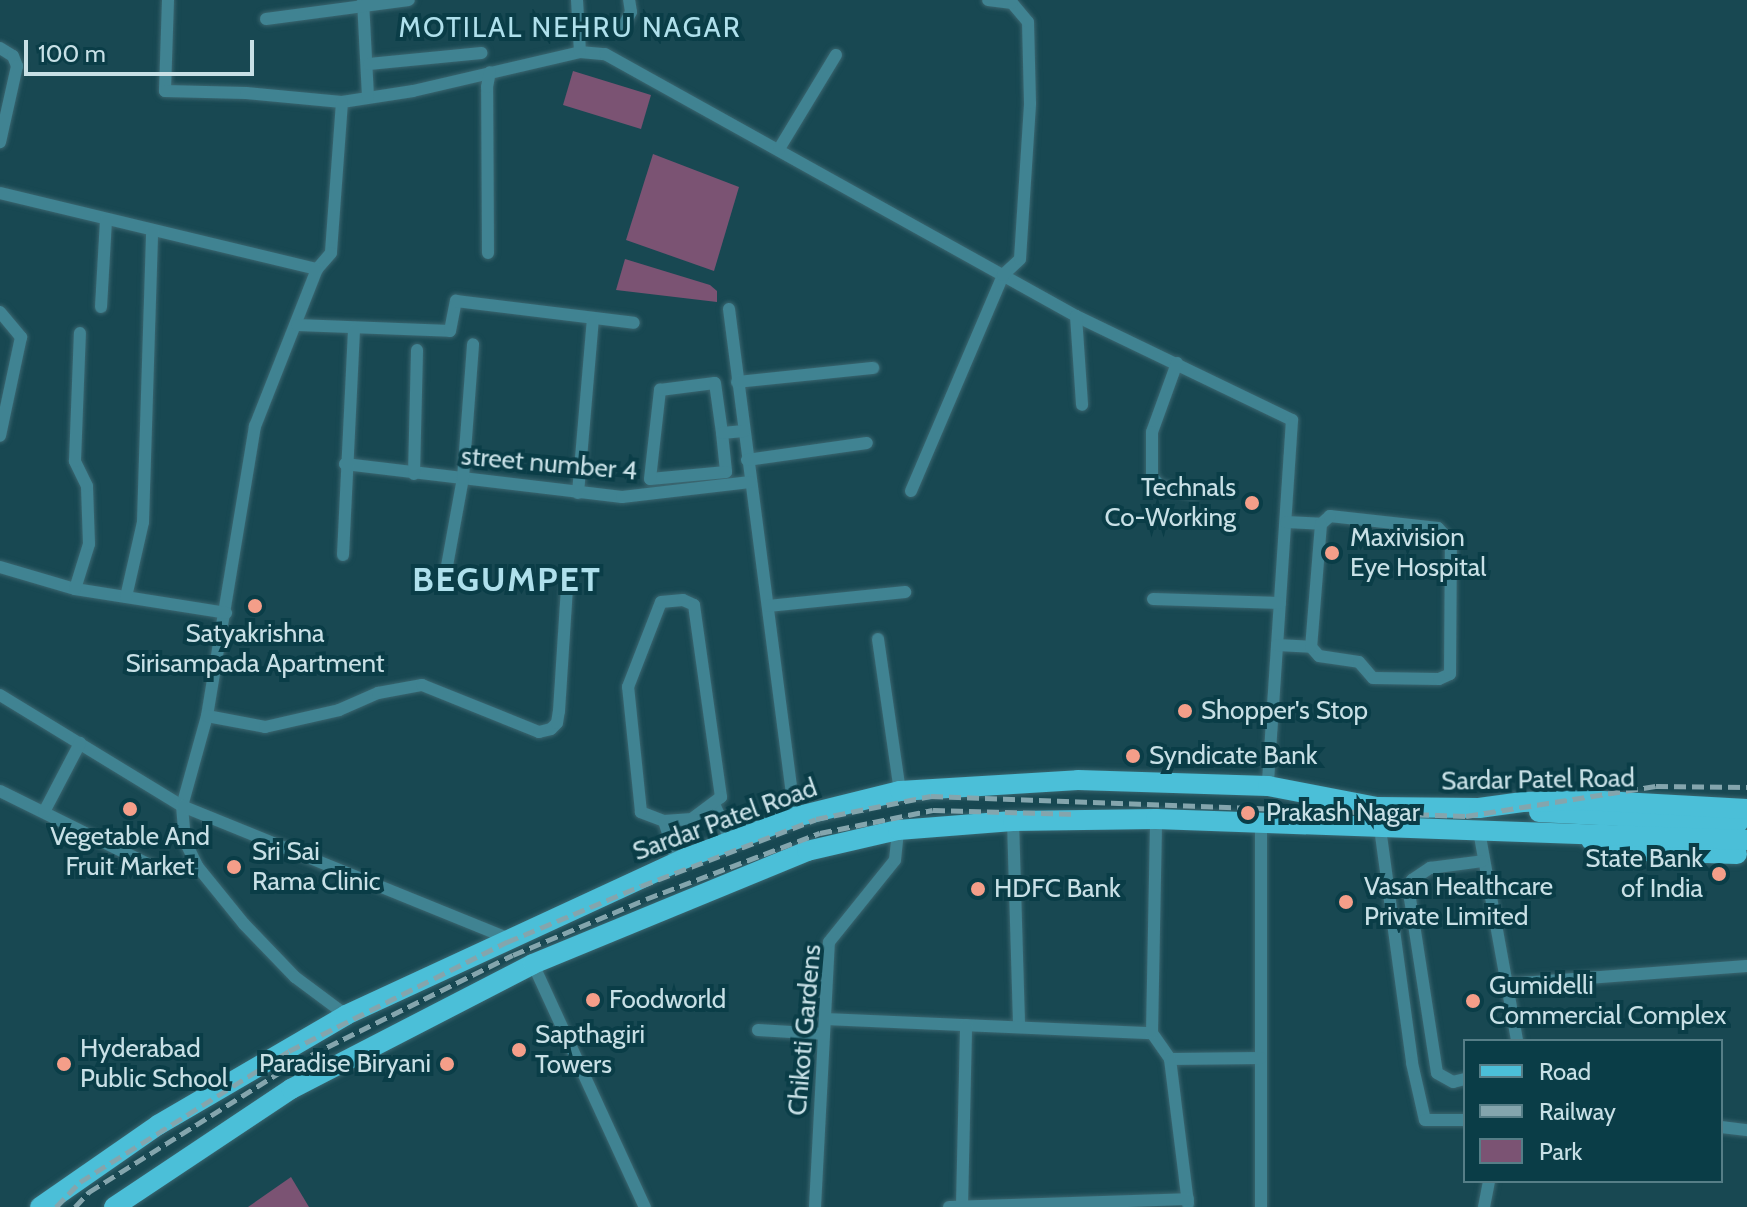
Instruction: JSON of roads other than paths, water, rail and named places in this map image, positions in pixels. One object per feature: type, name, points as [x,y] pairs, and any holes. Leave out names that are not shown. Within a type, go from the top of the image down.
[{"type":"main road","name":"Sardar Patel Road","points":[[40,1207],[158,1125],[346,1015],[677,862],[795,817],[900,791],[1078,780],[1268,786],[1377,807],[1479,808],[1523,802],[1585,800],[1747,809]]},
{"type":"main road","points":[[1479,808],[1604,826],[1747,840]]},
{"type":"main road","name":"Sardar Patel Road","points":[[114,1207],[291,1089],[533,964],[807,851],[898,830],[1013,821],[1261,821],[1580,835],[1612,850],[1747,854]]},
{"type":"main road","points":[[1580,835],[1604,826],[1747,823]]},
{"type":"street","points":[[168,0],[165,91],[246,93],[342,102],[580,52],[605,54],[1076,316],[1292,420],[1268,786]]},
{"type":"street","points":[[266,19],[363,3],[409,0]]},
{"type":"street","points":[[577,0],[580,52]]},
{"type":"street","points":[[623,27],[631,12],[629,0]]},
{"type":"street","points":[[911,491],[1003,275],[1020,259],[1030,103],[1028,22],[1012,3],[988,0]]},
{"type":"street","points":[[363,3],[369,64],[368,97]]},
{"type":"street","points":[[0,48],[13,56],[17,66],[0,142]]},
{"type":"street","points":[[369,64],[481,53]]},
{"type":"street","points":[[779,149],[836,55]]},
{"type":"street","points":[[488,253],[487,87],[490,72]]},
{"type":"street","points":[[342,102],[331,253],[317,269],[255,426],[207,716],[182,806],[185,841],[197,866],[244,924],[295,977],[346,1015]]},
{"type":"street","points":[[0,193],[317,269]]},
{"type":"street","points":[[101,307],[106,219]]},
{"type":"street","points":[[126,597],[143,522],[152,230]]},
{"type":"street","points":[[297,325],[450,331],[456,301],[634,323]]},
{"type":"street","points":[[729,309],[795,817]]},
{"type":"street","points":[[0,312],[21,337],[0,436]]},
{"type":"street","points":[[1076,316],[1082,405]]},
{"type":"street","points":[[578,493],[593,319]]},
{"type":"street","points":[[343,555],[345,464],[354,329]]},
{"type":"street","points":[[75,589],[89,544],[87,486],[75,461],[80,333]]},
{"type":"street","points":[[447,566],[463,478],[473,344]]},
{"type":"street","points":[[414,474],[417,350]]},
{"type":"street","points":[[1177,363],[1152,432],[1152,477],[1160,486],[1193,493]]},
{"type":"street","points":[[737,382],[873,368]]},
{"type":"street","points":[[715,383],[722,433],[726,472],[650,479],[660,390],[715,383]]},
{"type":"street","points":[[722,433],[744,431]]},
{"type":"street","points":[[747,460],[867,443]]},
{"type":"street","name":"street number 4","points":[[345,464],[622,497],[750,482]]},
{"type":"street","points":[[1277,645],[1311,647],[1319,656],[1359,662],[1373,678],[1439,679],[1450,674],[1451,542],[1438,528],[1330,516],[1321,524],[1311,647]]},
{"type":"street","points":[[1286,522],[1321,524]]},
{"type":"street","points":[[0,567],[75,589],[226,613]]},
{"type":"street","points":[[207,716],[265,727],[339,710],[378,693],[422,685],[539,732],[551,729],[557,723],[559,711],[567,586]]},
{"type":"street","points":[[768,606],[905,592]]},
{"type":"street","points":[[1153,599],[1280,603]]},
{"type":"street","points":[[683,600],[694,605],[721,797],[692,819],[664,821],[641,812],[628,687],[661,602],[683,600]]},
{"type":"street","points":[[878,639],[900,791]]},
{"type":"street","points":[[0,695],[182,806],[509,939]]},
{"type":"street","points":[[44,812],[80,743]]},
{"type":"street","points":[[0,791],[154,867]]},
{"type":"street","points":[[714,804],[731,841]]},
{"type":"street","points":[[949,1207],[1188,1203],[1170,1059],[1152,1033],[1156,819]]},
{"type":"street","points":[[664,821],[677,862]]},
{"type":"street","points":[[1013,821],[1019,1025]]},
{"type":"street","points":[[1261,821],[1261,1207]]},
{"type":"street","points":[[1380,828],[1412,1063],[1425,1120],[1463,1120]]},
{"type":"street","name":"Chikoti Gardens","points":[[815,1207],[829,942],[895,860],[898,830]]},
{"type":"street","points":[[1479,831],[1517,1039]]},
{"type":"street","points":[[1463,1080],[1453,1082],[1437,1073],[1410,898],[1412,880],[1430,868],[1483,861]]},
{"type":"street","points":[[533,964],[645,1207]]},
{"type":"street","points":[[1507,984],[1747,966]]},
{"type":"street","points":[[825,1019],[1152,1033]]},
{"type":"street","points":[[962,1206],[966,1025]]},
{"type":"street","points":[[758,1030],[824,1034]]},
{"type":"street","points":[[1170,1059],[1261,1058]]},
{"type":"street","points":[[1723,1127],[1747,1130]]},
{"type":"street","points":[[1484,1207],[1489,1183]]},
{"type":"railway","points":[[56,1207],[80,1182],[289,1051],[507,942],[641,886],[816,819],[931,796],[1466,816],[1656,786],[1747,787]]},
{"type":"railway","points":[[75,1207],[89,1192],[295,1063],[513,955],[646,899],[820,833],[933,810],[1077,814]]},
{"type":"place","name":"Technals Co-Working","points":[[1252,503]]},
{"type":"place","name":"Maxivision Eye Hospital","points":[[1332,553]]},
{"type":"place","name":"Satyakrishna Sirisampada Apartment","points":[[255,606]]},
{"type":"place","name":"Shopper's Stop","points":[[1185,711]]},
{"type":"place","name":"Syndicate Bank","points":[[1133,756]]},
{"type":"place","name":"Vegetable And Fruit Market","points":[[130,809]]},
{"type":"place","name":"Prakash Nagar","points":[[1248,813]]},
{"type":"place","name":"Sri Sai Rama Clinic","points":[[234,867]]},
{"type":"place","name":"State Bank of India","points":[[1719,874]]},
{"type":"place","name":"HDFC Bank","points":[[978,889]]},
{"type":"place","name":"Vasan Healthcare Private Limited","points":[[1346,902]]},
{"type":"place","name":"Foodworld","points":[[593,1000]]},
{"type":"place","name":"Gumidelli Commercial Complex","points":[[1473,1001]]},
{"type":"place","name":"Sapthagiri Towers","points":[[519,1050]]},
{"type":"place","name":"Hyderabad Public School","points":[[64,1064]]},
{"type":"place","name":"Paradise Biryani","points":[[447,1064]]},
{"type":"district","name":"MOTILAL NEHRU NAGAR","points":[[570,27]]},
{"type":"district","name":"BEGUMPET","points":[[507,580]]}]
